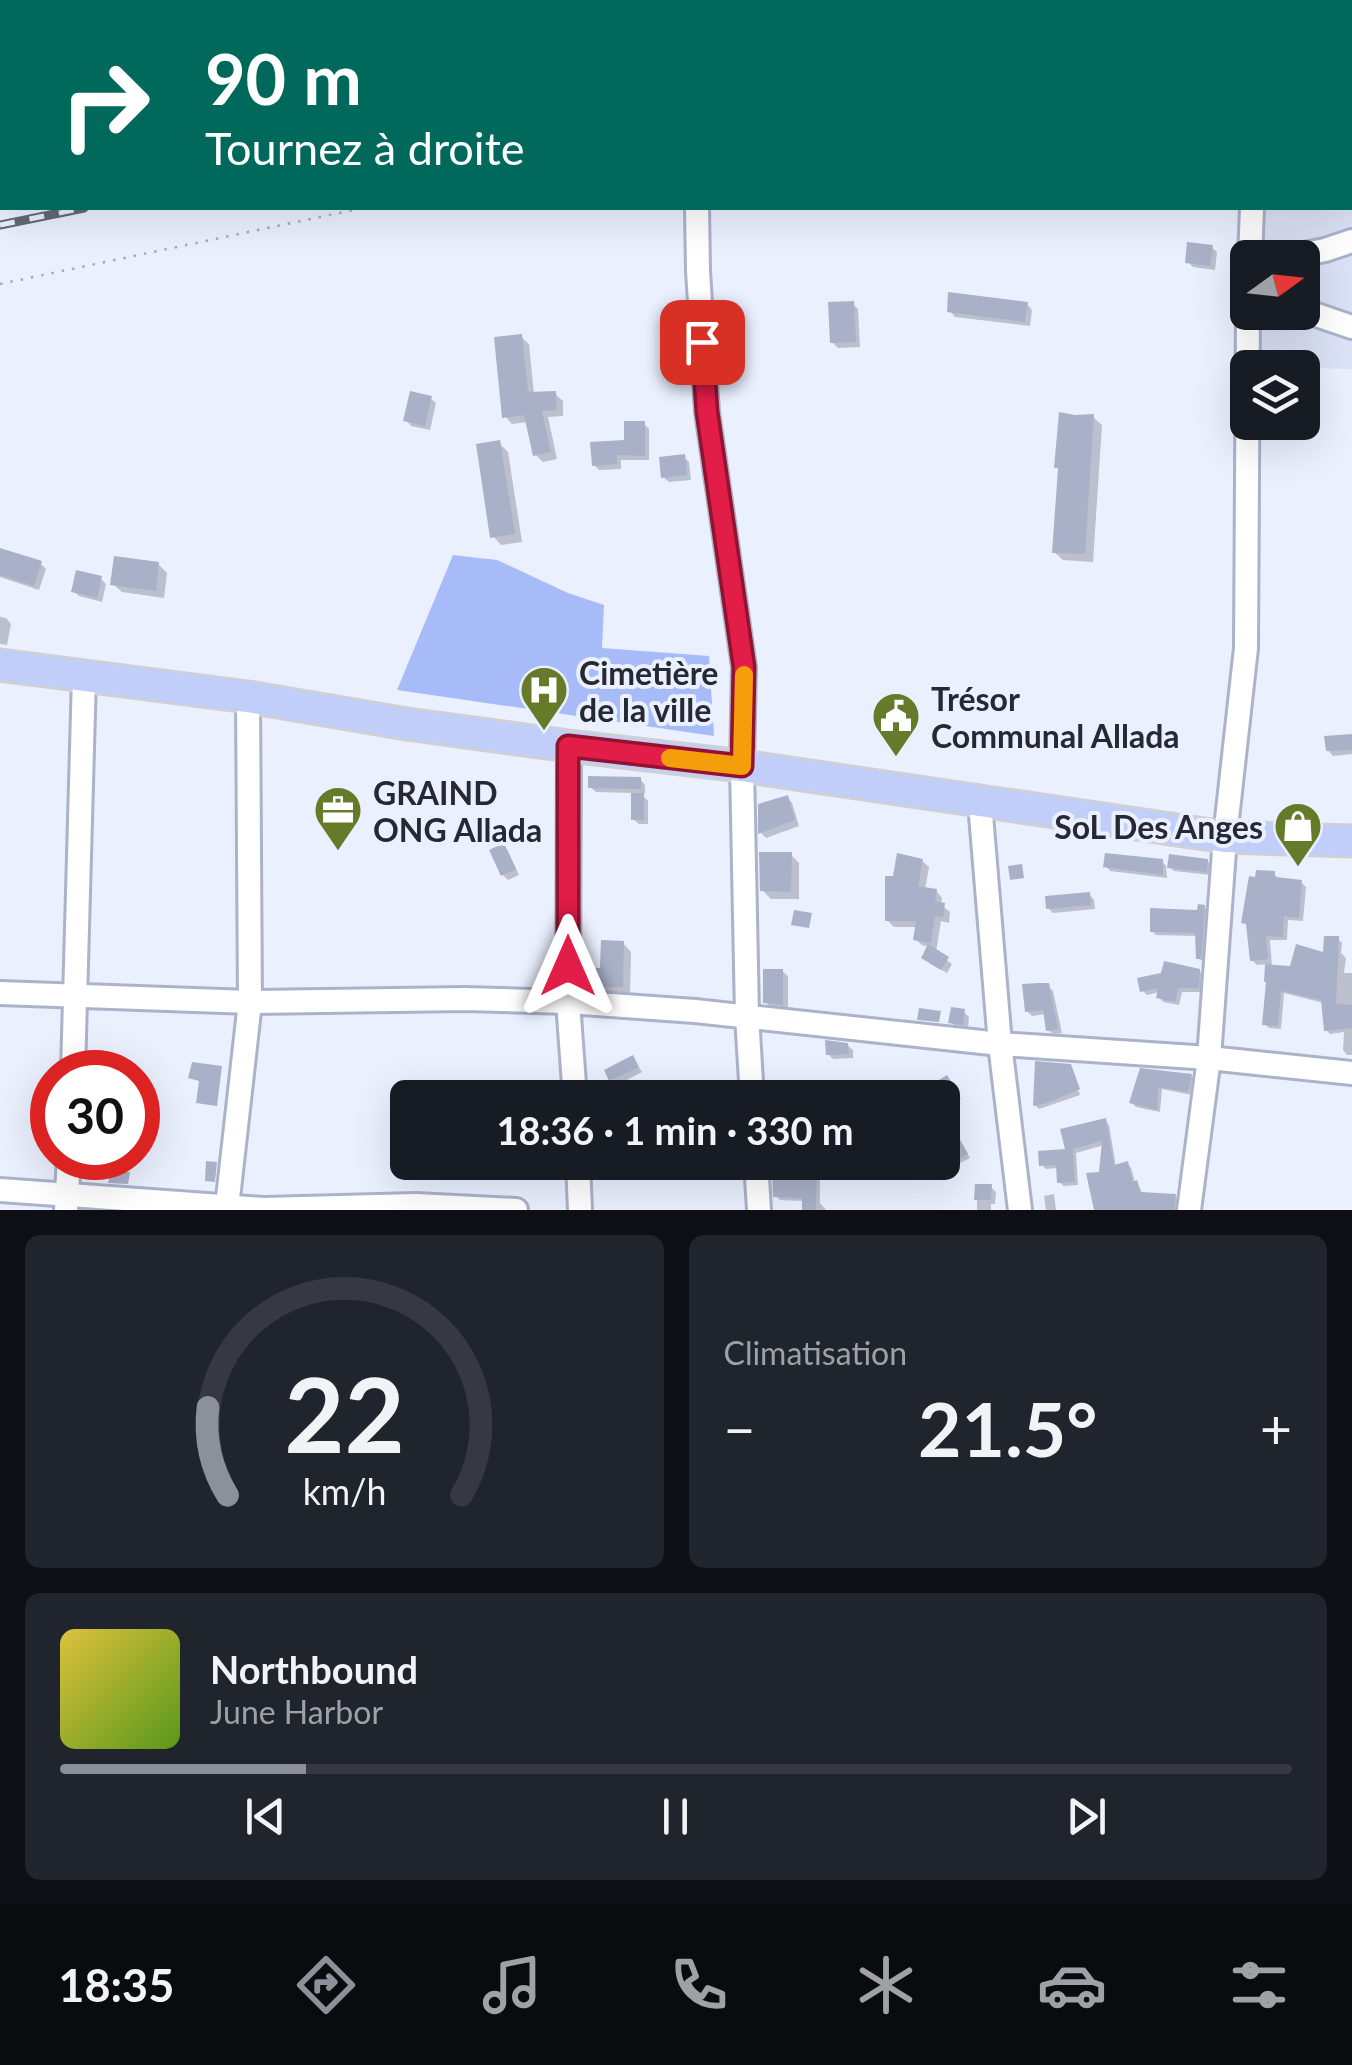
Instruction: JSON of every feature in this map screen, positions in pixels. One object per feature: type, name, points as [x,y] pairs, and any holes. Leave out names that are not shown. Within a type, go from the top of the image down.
[{"type":"main road","points":[[0,665],[248,697],[406,724],[742,766],[1224,837],[1352,841]]},
{"type":"street","points":[[696,210],[707,412],[744,667],[742,766],[751,1080]]},
{"type":"street","points":[[1251,240],[1252,210]]},
{"type":"street","points":[[1320,251],[1352,241]]},
{"type":"street","points":[[1320,316],[1352,326]]},
{"type":"street","points":[[1189,1210],[1209,1058],[1224,837],[1246,648],[1253,330]]},
{"type":"street","points":[[74,1050],[84,676]]},
{"type":"street","points":[[227,1207],[250,1002],[248,697]]},
{"type":"street","points":[[568,746],[568,1002],[574,1080]]},
{"type":"street","points":[[980,802],[1000,1044],[1020,1210]]},
{"type":"street","points":[[0,993],[250,1002],[568,1002],[1352,1074]]},
{"type":"street","points":[[579,1180],[580,1210]]},
{"type":"street","points":[[757,1180],[758,1210]]},
{"type":"street","points":[[0,1190],[67,1202],[264,1209],[416,1204],[516,1210]]},
{"type":"path","points":[[0,284],[354,210]]},
{"type":"shaded area","points":[[1238,210],[1352,210],[1352,369],[1320,368],[1320,350],[1235,350],[1236,330],[1320,330],[1320,240],[1237,240]]},
{"type":"shaded area","points":[[453,555],[497,560],[604,605],[602,648],[709,656],[714,736],[397,690]]},
{"type":"building","points":[[1187,242],[1213,245],[1210,266],[1185,263]]},
{"type":"building","points":[[948,292],[1028,302],[1025,322],[947,312]]},
{"type":"building","points":[[854,301],[856,342],[830,343],[828,302]]},
{"type":"building","points":[[522,334],[528,392],[556,391],[557,410],[542,411],[551,452],[533,456],[524,415],[502,418],[494,337]]},
{"type":"building","points":[[410,391],[432,396],[425,426],[403,421]]},
{"type":"building","points":[[1059,412],[1094,414],[1085,554],[1052,553]]},
{"type":"building","points":[[624,421],[645,421],[645,456],[617,455],[617,464],[592,466],[590,442],[624,440]]},
{"type":"building","points":[[500,440],[515,534],[490,538],[476,444]]},
{"type":"building","points":[[685,454],[687,475],[661,478],[659,457]]},
{"type":"building","points":[[0,548],[42,561],[34,586],[0,575]]},
{"type":"building","points":[[114,556],[159,562],[156,591],[110,585]]},
{"type":"building","points":[[76,570],[102,576],[97,598],[71,592]]},
{"type":"building","points":[[1352,734],[1352,750],[1326,751],[1324,736]]},
{"type":"building","points":[[588,776],[641,777],[641,789],[588,788]]},
{"type":"building","points":[[631,793],[644,793],[644,820],[631,820]]},
{"type":"building","points":[[788,795],[795,820],[758,834],[758,804]]},
{"type":"building","points":[[504,843],[516,869],[501,876],[489,850]]},
{"type":"building","points":[[759,852],[792,852],[791,892],[760,891]]},
{"type":"building","points":[[897,853],[923,859],[918,886],[937,889],[935,901],[945,903],[943,917],[935,916],[931,943],[913,940],[916,921],[885,921],[885,876],[893,876]]},
{"type":"building","points":[[1105,853],[1163,859],[1163,875],[1103,867]]},
{"type":"building","points":[[1169,854],[1208,859],[1207,872],[1167,868]]},
{"type":"building","points":[[1022,864],[1024,878],[1010,880],[1008,866]]},
{"type":"building","points":[[1256,870],[1275,871],[1275,877],[1302,880],[1299,918],[1284,916],[1283,937],[1266,936],[1268,959],[1250,961],[1246,924],[1241,923],[1249,876],[1255,877]]},
{"type":"building","points":[[1090,892],[1091,905],[1046,909],[1045,896]]},
{"type":"building","points":[[1198,904],[1205,905],[1201,959],[1196,959],[1195,933],[1150,932],[1150,908],[1197,910]]},
{"type":"building","points":[[794,910],[812,913],[809,928],[791,925]]},
{"type":"building","points":[[1324,936],[1339,936],[1336,1004],[1352,1005],[1352,1028],[1324,1031],[1321,1000],[1281,991],[1278,1026],[1262,1025],[1265,964],[1290,966],[1296,944],[1323,952]]},
{"type":"building","points":[[601,940],[624,941],[623,987],[585,987],[585,968],[600,968]]},
{"type":"building","points":[[928,944],[949,957],[941,970],[921,958]]},
{"type":"building","points":[[1164,961],[1200,969],[1199,988],[1178,988],[1175,1002],[1156,998],[1158,988],[1140,992],[1137,978],[1161,973]]},
{"type":"building","points":[[763,969],[783,969],[783,1005],[763,1003]]},
{"type":"building","points":[[1049,983],[1058,1029],[1046,1031],[1043,1010],[1025,1012],[1022,984]]},
{"type":"building","points":[[951,1007],[965,1009],[963,1025],[948,1023]]},
{"type":"building","points":[[919,1008],[941,1011],[939,1022],[917,1020]]},
{"type":"building","points":[[825,1040],[848,1043],[849,1054],[826,1055]]},
{"type":"building","points":[[633,1055],[639,1067],[611,1080],[604,1070]]},
{"type":"building","points":[[1035,1061],[1071,1064],[1080,1089],[1033,1106]]},
{"type":"building","points":[[192,1062],[222,1066],[217,1106],[196,1103],[199,1081],[188,1078]]},
{"type":"building","points":[[1140,1068],[1192,1074],[1188,1092],[1158,1087],[1157,1110],[1129,1103]]},
{"type":"building","points":[[1106,1118],[1114,1165],[1128,1161],[1133,1182],[1137,1180],[1141,1192],[1176,1194],[1174,1210],[1094,1210],[1086,1173],[1099,1172],[1102,1141],[1073,1149],[1075,1182],[1057,1183],[1056,1165],[1039,1166],[1038,1151],[1065,1149],[1060,1129]]},
{"type":"building","points":[[960,1139],[968,1154],[960,1158]]},
{"type":"building","points":[[206,1161],[217,1162],[215,1182],[205,1181]]},
{"type":"building","points":[[109,1180],[129,1180],[128,1184],[108,1183]]},
{"type":"building","points":[[772,1180],[817,1180],[816,1210],[802,1210],[802,1198],[773,1197]]},
{"type":"building","points":[[975,1184],[992,1184],[991,1200],[974,1200]]},
{"type":"railway","points":[[0,225],[74,210]]},
{"type":"slow traffic","points":[[670,758],[742,766],[744,675]]},
{"type":"place","name":"Cimetière de la ville","points":[[544,732]]},
{"type":"place","name":"Trésor Communal Allada","points":[[896,758]]},
{"type":"place","name":"GRAIND ONG Allada","points":[[338,852]]},
{"type":"place","name":"SoL Des Anges","points":[[1298,868]]},
{"type":"route","points":[[568,966],[568,746],[742,766],[744,667],[707,412],[702,342]]}]
